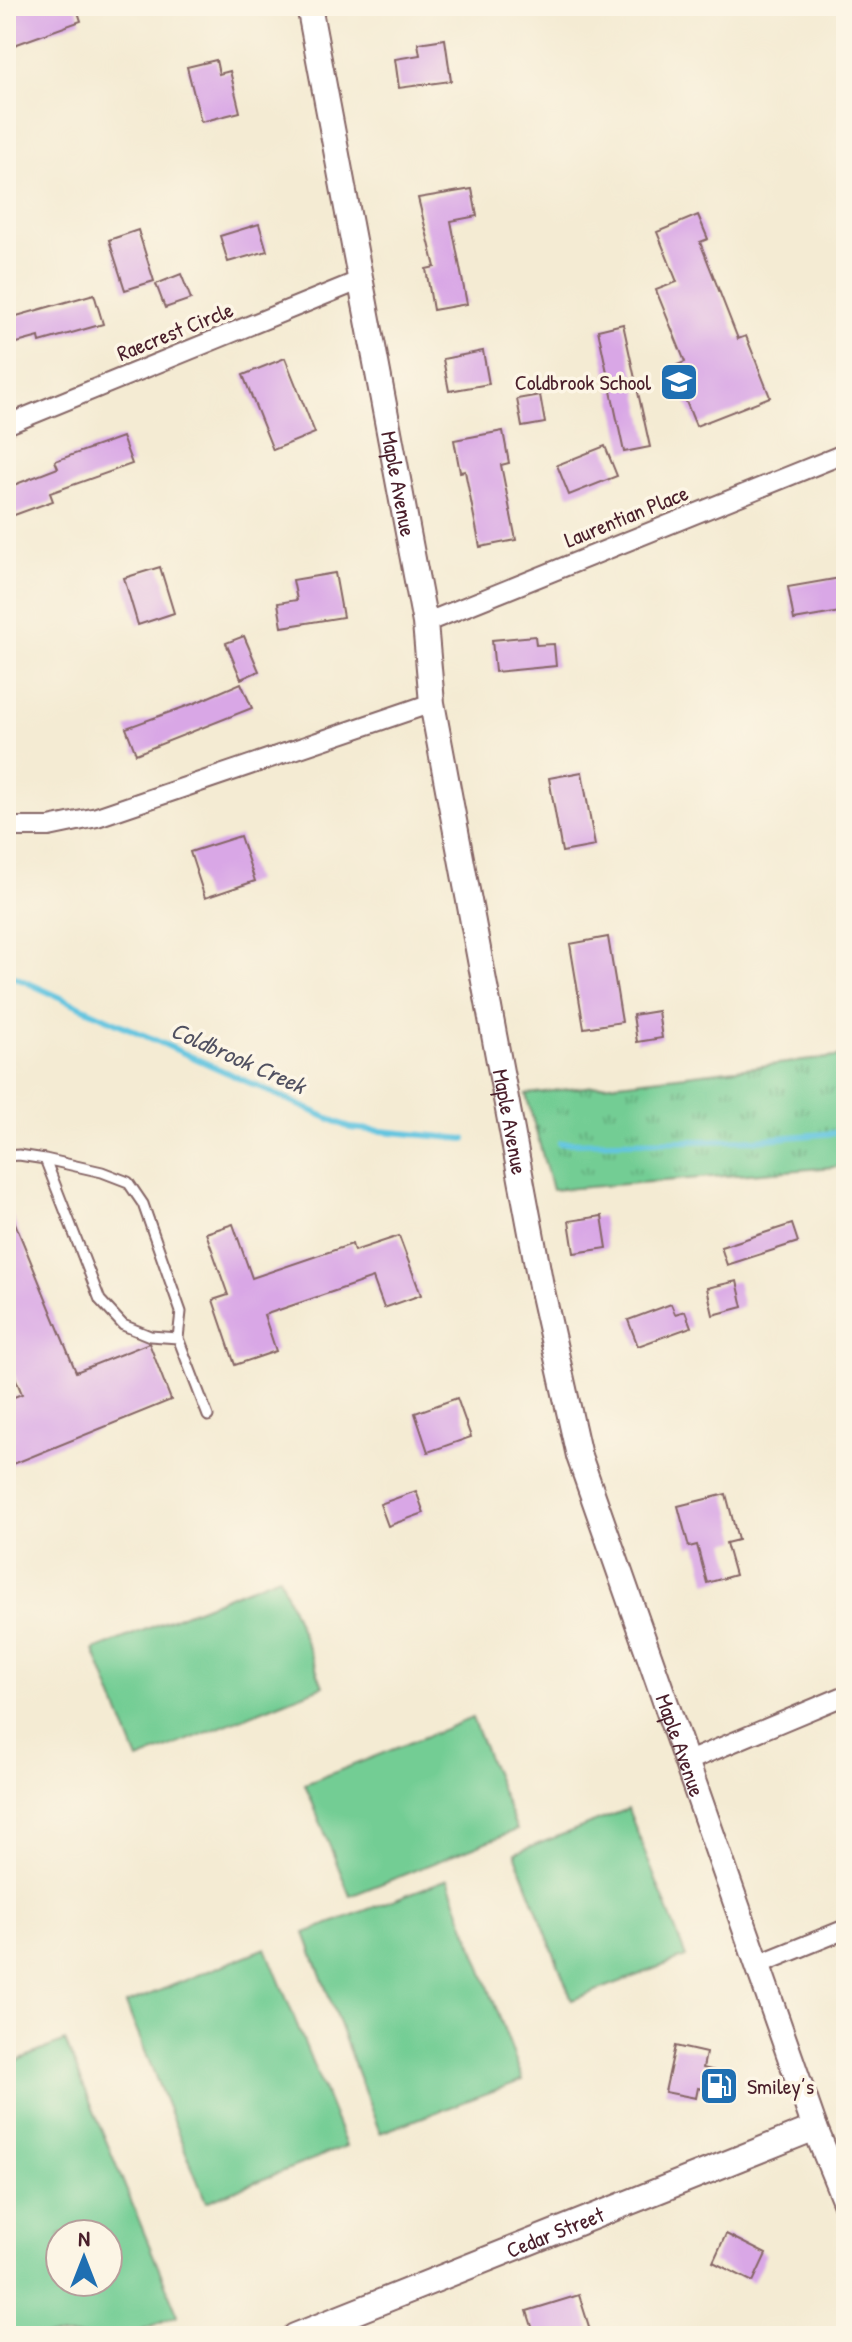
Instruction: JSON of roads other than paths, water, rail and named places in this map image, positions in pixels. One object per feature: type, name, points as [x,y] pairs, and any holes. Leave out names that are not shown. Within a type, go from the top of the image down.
[{"type":"main road","name":"Maple Avenue","points":[[309,6],[425,623],[432,703],[541,1286],[579,1456],[815,2128],[846,2204]]},
{"type":"main road","name":"Cedar Street","points":[[295,2336],[815,2128]]},
{"type":"street","name":"Raecrest Circle","points":[[6,425],[361,280]]},
{"type":"street","name":"Laurentian Place","points":[[425,623],[846,453]]},
{"type":"street","points":[[6,827],[49,827],[97,817],[432,703]]},
{"type":"street","points":[[686,1762],[846,1695]]},
{"type":"street","points":[[757,1965],[846,1929]]},
{"type":"lane","points":[[6,1156],[45,1159],[102,1172],[128,1182],[143,1204],[181,1312],[178,1338],[208,1416]]},
{"type":"lane","points":[[45,1159],[100,1300],[123,1325],[150,1336],[178,1338]]},
{"type":"waterway","name":"Coldbrook Creek","points":[[6,973],[350,1128],[465,1139]]},
{"type":"waterway","name":"Coldbrook Creek","points":[[560,1143],[755,1140],[846,1132]]},
{"type":"place","name":"Coldbrook School","points":[[679,382]]},
{"type":"place","name":"Smiley’s","points":[[719,2086]]}]
